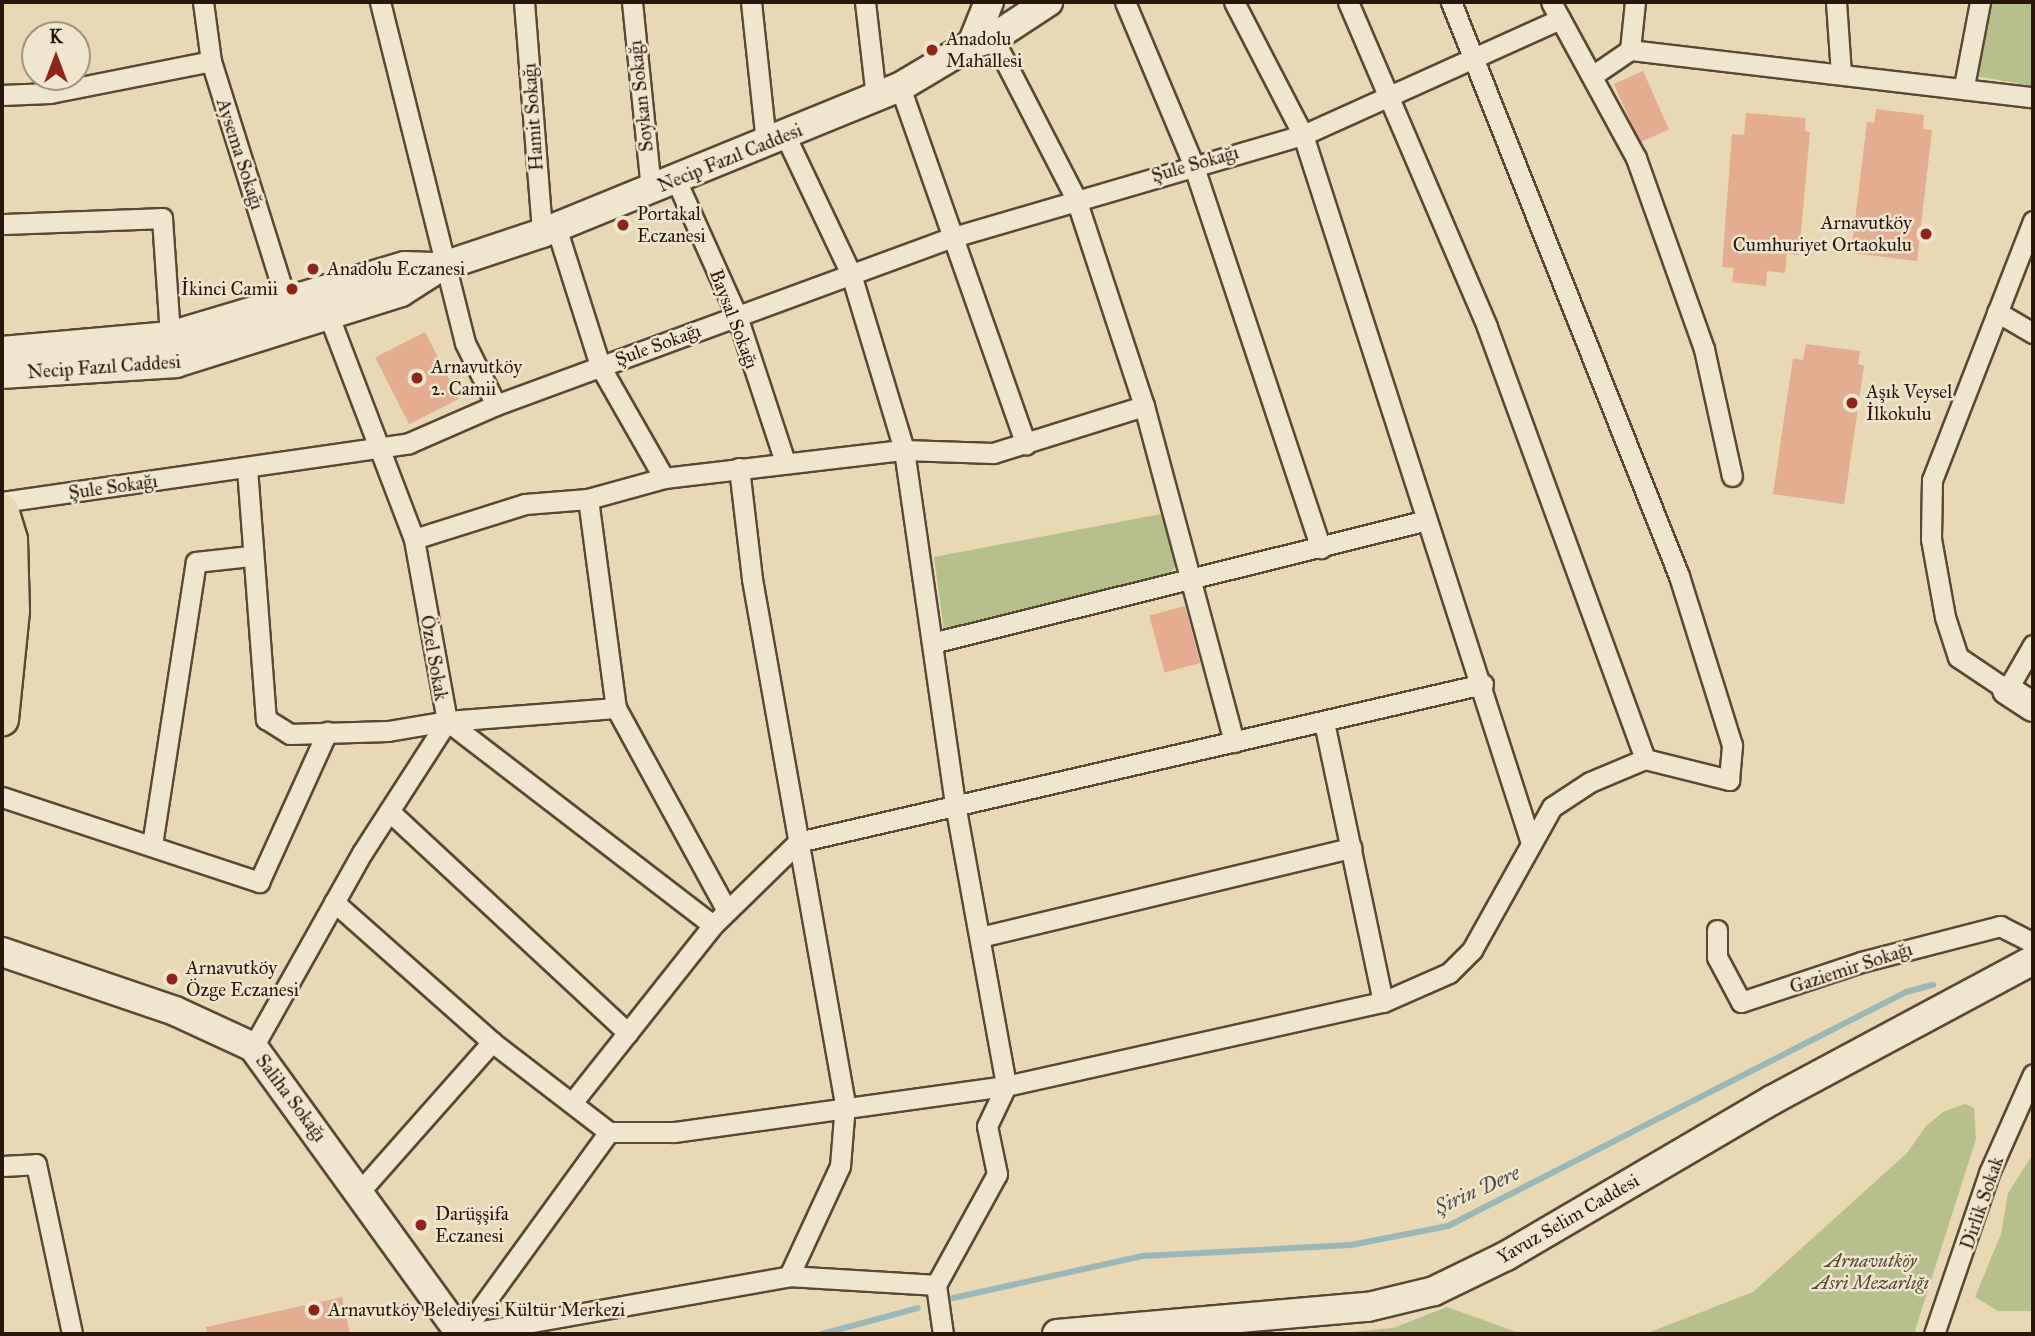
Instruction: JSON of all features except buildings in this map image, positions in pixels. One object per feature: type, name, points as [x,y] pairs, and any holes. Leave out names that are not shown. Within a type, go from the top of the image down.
[{"type":"main road","points":[[983,41],[991,2]]},
{"type":"main road","name":"Necip Fazıl Caddesi","points":[[2,374],[176,363],[414,287],[442,266],[549,230],[888,92],[983,41],[1048,2]]},
{"type":"main road","name":"Necip Fazıl Caddesi","points":[[2,351],[170,336],[405,266],[442,266]]},
{"type":"main road","points":[[2,510],[11,540],[13,611],[3,704]]},
{"type":"main road","points":[[2007,690],[2033,707]]},
{"type":"main road","name":"Saliha Sokağı","points":[[2,952],[175,1011],[253,1047],[361,1190],[463,1334]]},
{"type":"main road","name":"Yavuz Selim Caddesi","points":[[1057,1334],[1368,1307],[1434,1291],[1506,1256],[1772,1100],[2033,960]]},
{"type":"street","name":"Aysema Sokağı","points":[[203,2],[211,61],[287,303]]},
{"type":"street","points":[[380,2],[442,266],[466,343],[496,405]]},
{"type":"street","name":"Hamit Sokağı","points":[[524,2],[549,230],[600,366],[664,478]]},
{"type":"street","name":"Soykan Sokağı","points":[[632,2],[663,185]]},
{"type":"street","points":[[751,2],[776,139],[851,274],[904,450],[956,804],[1006,1086],[987,1126],[997,1174],[936,1285],[943,1334]]},
{"type":"street","points":[[865,2],[888,92],[950,238],[1026,444]]},
{"type":"street","points":[[1125,2],[1193,164],[1321,548]]},
{"type":"street","points":[[1234,2],[1303,135],[1423,521],[1483,684],[1530,840]]},
{"type":"street","points":[[1348,2],[1487,327],[1645,759]]},
{"type":"street","points":[[334,902],[492,1042],[609,1132],[674,1132],[845,1104],[1006,1086],[1383,1002],[1449,973],[1472,950],[1530,840],[1552,807],[1590,782],[1645,759],[1729,780],[1732,745],[1679,576],[1451,2]]},
{"type":"street","points":[[1630,50],[1635,2]]},
{"type":"street","points":[[1836,2],[1841,73]]},
{"type":"street","points":[[1964,86],[1980,2]]},
{"type":"street","points":[[1556,10],[1636,158],[1704,349],[1732,476]]},
{"type":"street","name":"Şule Sokağı","points":[[2,502],[408,443],[496,405],[950,238],[1193,164],[1303,135],[1476,60],[1556,10]]},
{"type":"street","points":[[983,41],[1076,199],[1144,406],[1194,580],[1234,742]]},
{"type":"street","points":[[1592,76],[1630,50],[1964,86],[2033,97]]},
{"type":"street","points":[[2,95],[50,93],[211,61]]},
{"type":"street","name":"Baysal Sokağı","points":[[663,185],[737,316],[785,462]]},
{"type":"street","points":[[2,224],[162,218],[170,336]]},
{"type":"street","points":[[2033,221],[1932,480],[1931,539],[1945,617],[1958,657],[2007,690],[2033,645]]},
{"type":"street","points":[[1997,312],[2033,333]]},
{"type":"street","name":"Özel Sokak","points":[[253,1047],[334,902],[447,721],[414,539],[329,316]]},
{"type":"street","points":[[414,539],[525,504],[588,499],[664,478],[904,450],[993,453],[1144,406]]},
{"type":"street","points":[[247,468],[250,556],[266,719],[290,734],[388,731],[447,721],[616,708]]},
{"type":"street","points":[[739,468],[752,579],[845,1104],[840,1166],[789,1276]]},
{"type":"street","points":[[588,499],[606,665],[616,708],[720,918]]},
{"type":"street","points":[[932,643],[1423,521]]},
{"type":"street","points":[[152,845],[196,562],[250,556]]},
{"type":"street","points":[[572,1103],[720,918],[798,842],[1483,684]]},
{"type":"street","points":[[447,721],[720,918]]},
{"type":"street","points":[[1324,722],[1383,1002]]},
{"type":"street","points":[[2,797],[259,882],[327,732]]},
{"type":"street","points":[[389,811],[628,1032]]},
{"type":"street","points":[[980,937],[1352,848]]},
{"type":"street","name":"Gaziemir Sokağı","points":[[1717,930],[1717,957],[1741,1002],[1861,962],[2000,926],[2033,943]]},
{"type":"street","points":[[361,1190],[492,1042]]},
{"type":"street","name":"Dirlik Sokak","points":[[1934,1334],[1990,1173],[2033,1074]]},
{"type":"street","points":[[463,1334],[609,1132]]},
{"type":"street","points":[[2,1166],[36,1164],[72,1334]]},
{"type":"street","points":[[463,1334],[789,1276],[936,1285]]},
{"type":"green space","points":[[1992,2],[2033,2],[2033,86],[1976,76]]},
{"type":"green space","points":[[1161,514],[1178,561],[1170,575],[944,630],[934,557]]},
{"type":"green space","name":"Arnavutköy Asri Mezarlığı","points":[[1965,1104],[1974,1108],[1976,1139],[1914,1334],[1645,1334],[1753,1292],[1907,1153],[1926,1126],[1943,1112]]},
{"type":"green space","points":[[2033,1154],[2033,1311],[1998,1311],[1975,1297],[2001,1234],[2008,1193]]},
{"type":"green space","points":[[1447,1307],[1522,1334],[1329,1334],[1393,1328]]},
{"type":"waterway","name":"Şirin Dere","points":[[953,1298],[1143,1256],[1351,1245],[1448,1226],[1906,992],[1933,985]]},
{"type":"waterway","name":"Şirin Dere","points":[[822,1334],[918,1308]]},
{"type":"place","name":"Anadolu Mahallesi","points":[[932,50]]},
{"type":"place","name":"Portakal Eczanesi","points":[[623,225]]},
{"type":"place","name":"Arnavutköy Cumhuriyet Ortaokulu","points":[[1926,234]]},
{"type":"place","name":"Anadolu Eczanesi","points":[[313,269]]},
{"type":"place","name":"İkinci Camii","points":[[292,289]]},
{"type":"place","name":"Arnavutköy 2. Camii","points":[[417,378]]},
{"type":"place","name":"Aşık Veysel İlkokulu","points":[[1852,403]]},
{"type":"place","name":"Arnavutköy Özge Eczanesi","points":[[172,979]]},
{"type":"place","name":"Darüşşifa Eczanesi","points":[[421,1225]]},
{"type":"place","name":"Arnavutköy Belediyesi Kültür Merkezi","points":[[314,1310]]}]
